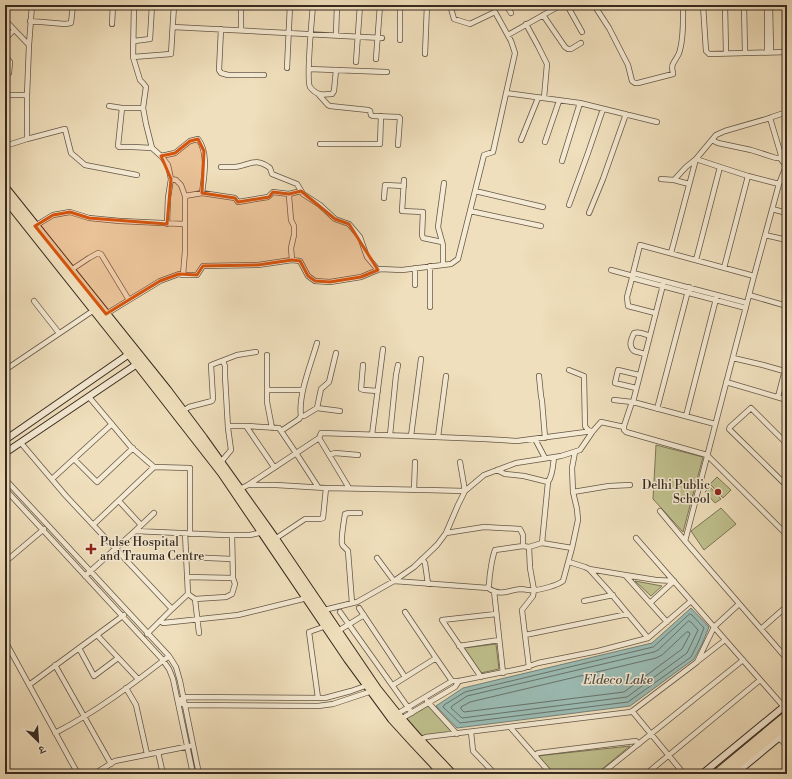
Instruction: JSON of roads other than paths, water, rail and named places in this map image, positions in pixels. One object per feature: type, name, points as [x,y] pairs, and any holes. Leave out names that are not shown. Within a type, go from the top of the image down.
[{"type":"highway","points":[[5,188],[106,314],[140,361],[183,411],[221,462],[244,487],[265,531],[275,539],[324,610],[395,722],[443,774]]},
{"type":"highway","points":[[6,201],[94,310],[133,352]]},
{"type":"highway","points":[[140,361],[184,424],[265,531],[326,626],[372,687],[419,740],[452,774]]},
{"type":"highway","points":[[716,774],[787,716]]},
{"type":"highway","points":[[726,774],[787,724]]},
{"type":"street","points":[[27,139],[27,96],[32,5]]},
{"type":"street","points":[[30,21],[65,24],[71,23],[73,5]]},
{"type":"street","points":[[112,5],[112,24]]},
{"type":"street","points":[[134,5],[133,57],[140,80],[146,88],[143,108],[146,124],[152,148],[168,165],[171,179],[168,198],[167,224]]},
{"type":"street","points":[[134,41],[150,39],[152,5]]},
{"type":"street","points":[[133,57],[171,54],[174,5]]},
{"type":"street","points":[[241,5],[241,30]]},
{"type":"street","points":[[287,68],[290,5]]},
{"type":"street","points":[[313,5],[309,69],[310,86],[328,105],[368,110],[370,111],[371,115],[399,117],[398,145]]},
{"type":"street","points":[[336,35],[337,5]]},
{"type":"street","points":[[356,62],[360,5]]},
{"type":"street","points":[[376,59],[380,37],[380,5]]},
{"type":"street","points":[[400,5],[400,40]]},
{"type":"street","points":[[425,54],[427,5]]},
{"type":"street","points":[[106,314],[160,281],[179,274],[197,275],[203,266],[258,265],[292,260],[300,261],[308,276],[315,281],[330,282],[361,277],[380,269],[402,270],[451,264],[458,259],[484,155],[493,152],[516,53],[495,12],[470,24],[454,19],[450,5]]},
{"type":"street","points":[[506,5],[510,13]]},
{"type":"street","points":[[508,35],[561,5]]},
{"type":"street","points":[[567,5],[582,32]]},
{"type":"street","points":[[594,5],[610,28],[628,65],[632,81],[635,83],[673,74],[673,64],[678,55],[682,39],[683,5]]},
{"type":"street","points":[[703,5],[706,51],[709,54],[787,52]]},
{"type":"street","points":[[725,5],[726,54]]},
{"type":"street","points":[[744,5],[745,53]]},
{"type":"street","points":[[767,5],[769,52]]},
{"type":"street","points":[[769,52],[770,5]]},
{"type":"street","points":[[543,15],[565,47],[571,49],[582,43]]},
{"type":"street","points":[[5,20],[29,45]]},
{"type":"street","points":[[526,24],[547,64],[544,98]]},
{"type":"street","points":[[173,27],[380,37]]},
{"type":"street","points":[[221,29],[219,70],[221,73],[228,75],[264,75]]},
{"type":"street","points":[[5,39],[14,30]]},
{"type":"street","points":[[5,56],[10,62],[9,73],[5,72]]},
{"type":"street","points":[[309,69],[386,72]]},
{"type":"street","points":[[319,95],[332,94],[334,91],[336,70]]},
{"type":"street","points":[[506,94],[580,103],[657,122]]},
{"type":"street","points":[[5,95],[27,96]]},
{"type":"street","points":[[521,140],[538,98]]},
{"type":"street","points":[[545,142],[560,101]]},
{"type":"street","points":[[562,161],[580,103]]},
{"type":"street","points":[[109,106],[122,108],[143,108]]},
{"type":"street","points":[[122,108],[118,146],[152,148]]},
{"type":"street","points":[[569,205],[603,109]]},
{"type":"street","points":[[674,180],[696,159],[716,135],[787,112]]},
{"type":"street","points":[[589,213],[603,179],[626,114]]},
{"type":"street","points":[[320,144],[380,144],[381,116]]},
{"type":"street","points":[[770,118],[781,155],[780,158]]},
{"type":"street","points":[[5,146],[65,129],[70,153],[85,165],[137,175]]},
{"type":"street","points":[[161,156],[176,153],[190,141],[198,139],[204,151],[205,168],[202,193]]},
{"type":"street","points":[[685,541],[772,209],[779,184],[787,166],[780,158],[718,143],[712,140]]},
{"type":"street","points":[[696,159],[748,176],[779,184]]},
{"type":"street","points":[[671,253],[696,159]]},
{"type":"street","points":[[221,167],[236,167],[253,162],[266,165],[270,168],[272,174],[297,184],[303,194],[320,205],[335,219],[349,224],[360,237],[367,257],[378,270]]},
{"type":"street","points":[[696,260],[720,167]]},
{"type":"street","points":[[724,268],[748,176]]},
{"type":"street","points":[[171,179],[176,180],[185,196],[185,251],[183,275]]},
{"type":"street","points":[[662,179],[674,180],[689,184]]},
{"type":"street","points":[[404,180],[402,211],[423,212],[423,238],[442,242]]},
{"type":"street","points":[[443,265],[442,242],[438,227],[444,183]]},
{"type":"street","points":[[384,198],[385,185],[404,186]]},
{"type":"street","points":[[185,196],[202,193],[235,198],[238,202],[268,197],[273,192],[289,194],[301,191]]},
{"type":"street","points":[[475,191],[543,208]]},
{"type":"street","points":[[289,196],[291,220],[294,226],[294,235],[291,248],[292,260]]},
{"type":"street","points":[[772,209],[787,213]]},
{"type":"street","points":[[470,211],[541,226]]},
{"type":"street","points":[[35,226],[53,215],[70,212],[97,219],[184,224]]},
{"type":"street","points":[[765,235],[787,240]]},
{"type":"street","points":[[655,313],[628,306],[627,297],[640,245],[754,276]]},
{"type":"street","points":[[71,270],[98,253],[101,254],[129,300]]},
{"type":"street","points":[[430,266],[430,307]]},
{"type":"street","points":[[415,268],[415,285]]},
{"type":"street","points":[[611,270],[717,297],[747,302]]},
{"type":"street","points":[[663,283],[640,375],[624,427],[626,432],[707,455],[787,535]]},
{"type":"street","points":[[657,409],[688,290]]},
{"type":"street","points":[[749,295],[787,306]]},
{"type":"street","points":[[717,297],[746,308]]},
{"type":"street","points":[[686,416],[717,297]]},
{"type":"street","points":[[34,300],[59,333]]},
{"type":"street","points":[[6,368],[94,310]]},
{"type":"street","points":[[645,354],[634,351],[630,345],[630,342],[634,333],[636,332],[650,336]]},
{"type":"street","points":[[301,416],[300,412],[303,390],[317,343]]},
{"type":"street","points":[[372,435],[383,349]]},
{"type":"street","points":[[5,440],[133,352]]},
{"type":"street","points":[[183,411],[189,407],[212,401],[211,365],[237,355],[256,352]]},
{"type":"street","points":[[318,408],[321,389],[329,382],[336,353]]},
{"type":"street","points":[[267,355],[267,402],[272,428]]},
{"type":"street","points":[[733,358],[763,364],[784,371]]},
{"type":"street","points":[[411,436],[421,359]]},
{"type":"street","points":[[221,462],[231,450],[228,426],[225,366],[223,360]]},
{"type":"street","points":[[5,453],[140,361]]},
{"type":"street","points":[[778,397],[787,362]]},
{"type":"street","points":[[363,365],[361,389],[378,391]]},
{"type":"street","points":[[390,436],[398,365]]},
{"type":"street","points":[[569,370],[584,376],[585,426],[588,430],[592,431]]},
{"type":"street","points":[[636,388],[615,383],[618,370],[640,375]]},
{"type":"street","points":[[438,437],[446,376]]},
{"type":"street","points":[[538,376],[545,438]]},
{"type":"street","points":[[726,382],[787,400]]},
{"type":"street","points":[[267,390],[303,390]]},
{"type":"street","points":[[88,397],[133,448],[154,467],[190,468],[186,557],[188,594],[196,600],[226,597],[232,594],[235,584],[233,578],[232,535]]},
{"type":"street","points":[[614,400],[632,402],[715,424]]},
{"type":"street","points":[[281,431],[301,416],[304,416],[318,408],[340,411]]},
{"type":"street","points":[[787,444],[751,408],[730,426],[729,429],[787,486]]},
{"type":"street","points":[[324,610],[357,602],[394,581],[414,567],[437,545],[446,533],[465,492],[484,475],[516,463],[561,456],[580,450],[592,431],[601,422],[624,427]]},
{"type":"street","points":[[52,479],[112,424]]},
{"type":"street","points":[[228,426],[279,428],[318,487]]},
{"type":"street","points":[[246,426],[274,467]]},
{"type":"street","points":[[244,487],[319,438],[321,433],[517,441],[592,431]]},
{"type":"street","points":[[319,438],[349,488]]},
{"type":"street","points":[[535,439],[544,458]]},
{"type":"street","points":[[21,443],[93,525],[172,609]]},
{"type":"street","points":[[74,459],[97,482],[133,448]]},
{"type":"street","points":[[377,558],[394,581],[488,588],[504,593],[523,589],[534,590],[559,584],[563,580],[569,562],[578,520],[573,492],[572,468],[575,452]]},
{"type":"street","points":[[329,455],[334,453],[358,455]]},
{"type":"street","points":[[542,543],[548,482],[552,474],[554,457]]},
{"type":"street","points":[[414,490],[416,462]]},
{"type":"street","points":[[460,462],[465,492]]},
{"type":"street","points":[[93,525],[154,467]]},
{"type":"street","points":[[497,470],[505,474],[524,476],[548,482]]},
{"type":"street","points":[[5,479],[169,656],[176,667],[199,774]]},
{"type":"street","points":[[573,492],[630,484]]},
{"type":"street","points":[[244,487],[276,485],[465,492]]},
{"type":"street","points":[[275,539],[304,518],[323,518],[326,488]]},
{"type":"street","points":[[5,489],[170,669],[193,774]]},
{"type":"street","points":[[119,501],[141,525]]},
{"type":"street","points":[[660,511],[787,659]]},
{"type":"street","points":[[85,576],[154,513]]},
{"type":"street","points":[[352,603],[348,551],[343,546],[342,540],[345,514],[360,513]]},
{"type":"street","points":[[5,562],[48,526]]},
{"type":"street","points":[[446,533],[484,527],[520,528],[523,535],[523,546]]},
{"type":"street","points":[[135,531],[250,535],[265,531]]},
{"type":"street","points":[[636,538],[742,660],[785,706],[702,774]]},
{"type":"street","points":[[488,588],[495,550],[523,546],[529,547],[542,543],[572,548]]},
{"type":"street","points":[[529,547],[530,568],[534,590],[533,596],[522,610],[529,667]]},
{"type":"street","points":[[186,557],[232,559]]},
{"type":"street","points":[[422,560],[425,563],[428,584]]},
{"type":"street","points":[[569,562],[589,569],[656,580],[674,581]]},
{"type":"street","points":[[589,569],[613,595],[648,638]]},
{"type":"street","points":[[625,575],[668,622]]},
{"type":"street","points":[[187,577],[233,578]]},
{"type":"street","points":[[650,603],[674,581]]},
{"type":"street","points":[[494,591],[503,673]]},
{"type":"street","points":[[143,638],[188,594]]},
{"type":"street","points":[[584,601],[613,595]]},
{"type":"street","points":[[160,621],[163,623],[238,616],[307,598]]},
{"type":"street","points":[[196,600],[199,633]]},
{"type":"street","points":[[399,717],[408,707],[452,682],[503,673],[529,667],[538,663],[598,651],[648,638],[692,601]]},
{"type":"street","points":[[697,662],[714,627],[739,604]]},
{"type":"street","points":[[761,629],[787,606]]},
{"type":"street","points":[[359,608],[405,677]]},
{"type":"street","points":[[29,685],[128,612]]},
{"type":"street","points":[[340,612],[412,713]]},
{"type":"street","points":[[405,612],[452,682]]},
{"type":"street","points":[[481,677],[442,620],[496,614]]},
{"type":"street","points":[[525,635],[628,614]]},
{"type":"street","points":[[338,631],[364,615]]},
{"type":"street","points":[[318,698],[309,632],[326,626]]},
{"type":"street","points":[[97,635],[138,680]]},
{"type":"street","points":[[459,646],[499,640]]},
{"type":"street","points":[[419,740],[426,737],[630,712],[725,640]]},
{"type":"street","points":[[5,642],[78,774]]},
{"type":"street","points":[[79,648],[94,676],[118,658]]},
{"type":"street","points":[[55,733],[72,724],[138,680],[169,656]]},
{"type":"street","points":[[392,685],[436,658]]},
{"type":"street","points":[[601,774],[742,660]]},
{"type":"street","points":[[56,665],[111,764]]},
{"type":"street","points":[[646,774],[760,680]]},
{"type":"street","points":[[399,717],[412,713],[455,687],[459,681]]},
{"type":"street","points":[[178,702],[183,697],[325,698],[372,687]]},
{"type":"street","points":[[178,702],[185,705],[318,706],[333,704],[372,687]]},
{"type":"street","points":[[126,688],[136,705],[147,754]]},
{"type":"street","points":[[424,698],[457,734]]},
{"type":"street","points":[[632,711],[684,774]]},
{"type":"street","points":[[510,727],[551,774]]},
{"type":"street","points":[[735,774],[787,731]]},
{"type":"street","points":[[471,732],[473,751],[495,774]]},
{"type":"street","points":[[779,738],[787,746]]},
{"type":"street","points":[[535,756],[538,752],[636,741],[639,744]]},
{"type":"street","points":[[94,774],[115,761],[193,745]]},
{"type":"street","points":[[158,752],[163,774]]},
{"type":"water","name":"Eldeco Lake","points":[[691,608],[709,627],[694,659],[630,706],[457,728],[436,706],[463,688],[652,643]]},
{"type":"place","name":"Delhi Public School","points":[[718,492]]},
{"type":"place","name":"Pulse Hospital and Trauma Centre","points":[[91,549]]}]
